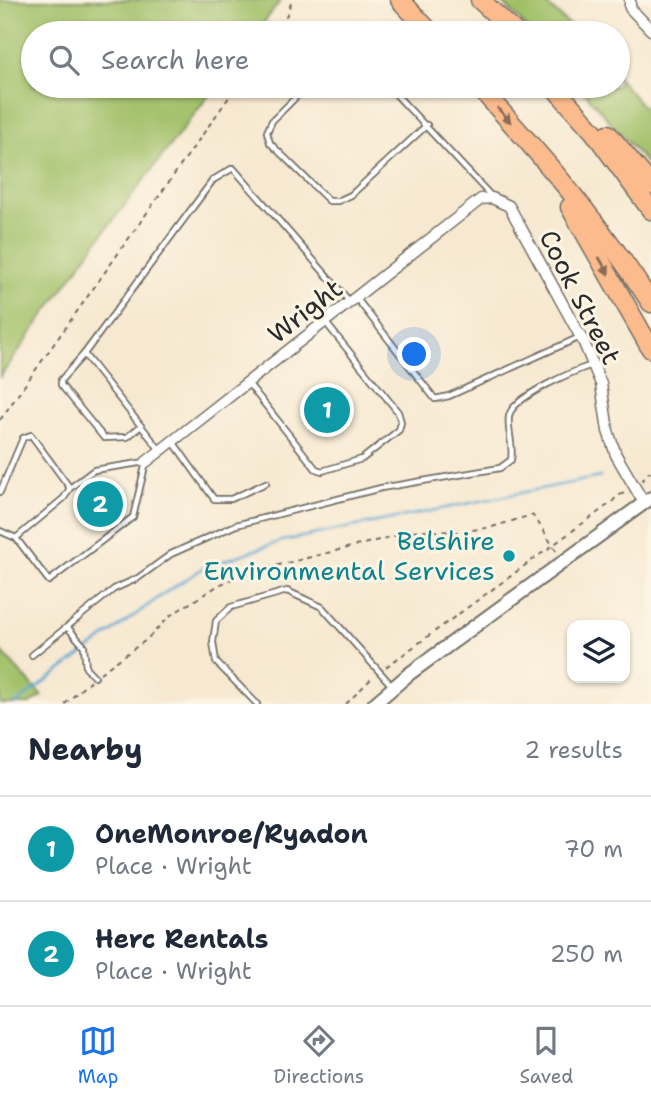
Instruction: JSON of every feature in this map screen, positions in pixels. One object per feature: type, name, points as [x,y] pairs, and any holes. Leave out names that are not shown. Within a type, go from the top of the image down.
[{"type":"highway","points":[[400,0],[420,21]]},
{"type":"highway","points":[[479,0],[497,21]]},
{"type":"highway","points":[[479,0],[503,21]]},
{"type":"highway","points":[[489,98],[531,145],[623,258],[651,303]]},
{"type":"highway","points":[[564,98],[594,132],[651,210]]},
{"type":"highway","points":[[578,98],[651,185]]},
{"type":"highway","points":[[531,145],[573,212],[651,349]]},
{"type":"street","points":[[630,0],[630,8],[651,30]]},
{"type":"street","name":"Wright","points":[[146,462],[174,443],[481,199],[492,198]]},
{"type":"street","name":"Cook Street","points":[[492,198],[509,206],[580,337],[601,384],[608,431],[616,455],[647,501]]},
{"type":"street","points":[[374,704],[647,501]]},
{"type":"lane","points":[[295,98],[272,121],[267,132],[270,143],[329,201],[338,201],[351,195],[427,125]]},
{"type":"lane","points":[[400,98],[492,198]]},
{"type":"lane","points":[[141,426],[127,437],[104,438],[61,386],[61,380],[85,354],[213,180],[233,168],[353,300],[435,398],[449,396],[580,337]]},
{"type":"lane","points":[[248,383],[316,469],[322,471],[362,459],[399,430],[401,422],[398,412],[325,323]]},
{"type":"lane","points":[[85,354],[161,451]]},
{"type":"lane","points":[[32,655],[114,589],[138,578],[171,554],[236,525],[381,488],[500,468],[511,460],[513,447],[509,417],[512,409],[528,396],[593,364]]},
{"type":"lane","points":[[0,492],[23,438],[31,435],[70,488]]},
{"type":"lane","points":[[174,443],[214,499],[230,499],[266,484]]},
{"type":"lane","points":[[0,531],[16,538],[49,581],[133,517],[146,462],[94,470],[70,488],[64,498],[16,538]]},
{"type":"lane","points":[[257,704],[216,662],[213,642],[216,621],[231,607],[287,591],[322,607],[393,688]]},
{"type":"lane","points":[[68,628],[83,646],[86,668],[95,677]]},
{"type":"path","points":[[282,21],[292,0]]},
{"type":"path","points":[[0,420],[228,98]]},
{"type":"path","points":[[644,480],[647,473],[651,472]]},
{"type":"path","points":[[346,704],[380,672],[617,496],[622,495]]},
{"type":"path","points":[[65,704],[95,677],[146,640],[171,615],[219,585],[243,574],[419,530],[460,532],[492,527],[532,514],[543,527],[546,539],[564,562]]},
{"type":"green space","points":[[0,0],[281,0],[265,21],[21,21],[21,98],[207,98],[98,240],[0,377]]},
{"type":"green space","points":[[500,0],[542,0],[565,21],[520,21]]},
{"type":"green space","points":[[630,92],[651,116],[651,169],[589,98],[630,98]]},
{"type":"green space","points":[[0,650],[42,696],[30,704],[0,704]]},
{"type":"waterway","points":[[15,704],[166,592],[205,567],[282,541],[600,477]]},
{"type":"place","name":"OneMonroe/Ryadon","points":[[327,410]]},
{"type":"place","name":"Herc Rentals","points":[[100,504]]},
{"type":"place","name":"Belshire Environmental Services","points":[[509,556]]}]
